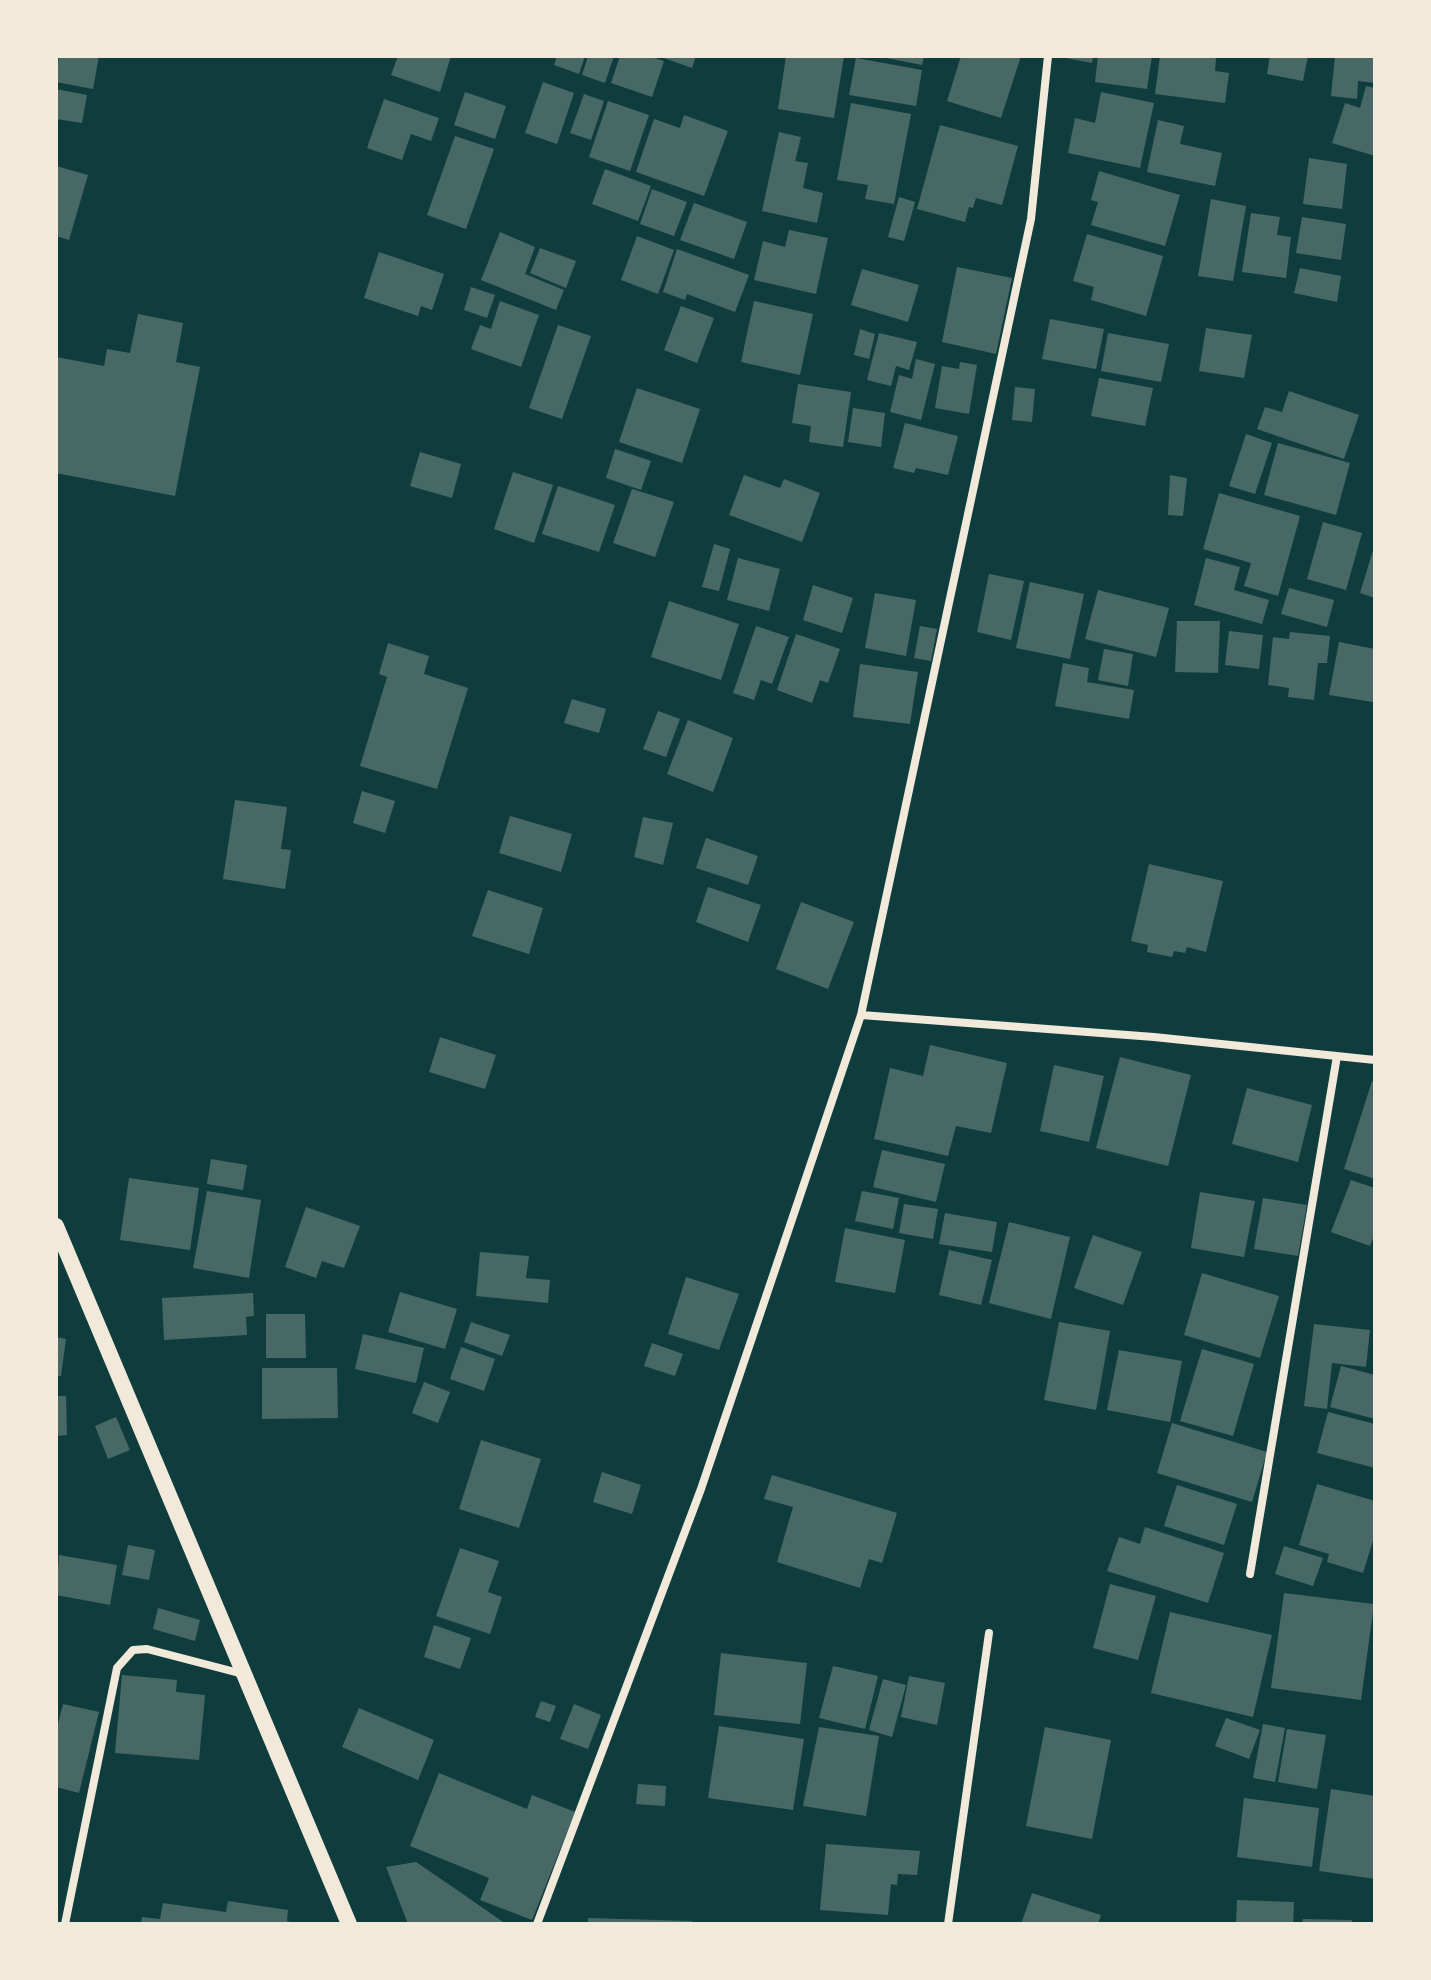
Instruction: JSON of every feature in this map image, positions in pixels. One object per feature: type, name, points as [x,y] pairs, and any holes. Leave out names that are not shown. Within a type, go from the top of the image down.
[{"type":"main road","points":[[56,1226],[349,1924]]},
{"type":"street","points":[[537,1924],[701,1489],[861,1015],[1031,219],[1048,56]]},
{"type":"street","points":[[861,1015],[1154,1037],[1375,1060]]},
{"type":"street","points":[[1250,1574],[1337,1056]]},
{"type":"street","points":[[948,1924],[989,1633]]},
{"type":"street","points":[[65,1924],[114,1675],[124,1658],[133,1650],[147,1649],[243,1674]]},
{"type":"building","points":[[59,56],[99,56],[93,89],[56,82]]},
{"type":"building","points":[[398,56],[451,56],[440,92],[391,75]]},
{"type":"building","points":[[557,56],[585,56],[579,74],[554,65]]},
{"type":"building","points":[[588,56],[614,56],[605,83],[582,75]]},
{"type":"building","points":[[620,56],[649,56],[664,61],[652,97],[611,83]]},
{"type":"building","points":[[658,56],[696,56],[692,68]]},
{"type":"building","points":[[786,56],[844,56],[834,118],[778,109]]},
{"type":"building","points":[[876,56],[924,56],[922,65]]},
{"type":"building","points":[[961,56],[1021,56],[1001,118],[947,101]]},
{"type":"building","points":[[1056,56],[1093,56],[1092,63]]},
{"type":"building","points":[[1098,56],[1152,56],[1147,89],[1095,82]]},
{"type":"building","points":[[1160,56],[1216,58],[1215,71],[1229,73],[1225,103],[1155,94]]},
{"type":"building","points":[[1270,56],[1308,56],[1303,81],[1267,74]]},
{"type":"building","points":[[1335,56],[1375,56],[1375,83],[1358,81],[1357,99],[1331,96]]},
{"type":"building","points":[[856,58],[922,70],[916,106],[849,95]]},
{"type":"building","points":[[543,82],[574,93],[557,144],[525,133]]},
{"type":"building","points":[[1366,86],[1375,88],[1375,156],[1332,143],[1345,103],[1360,108]]},
{"type":"building","points":[[56,89],[87,95],[82,123],[56,119]]},
{"type":"building","points":[[465,92],[506,106],[495,139],[454,125]]},
{"type":"building","points":[[1101,92],[1154,103],[1140,168],[1068,153],[1075,118],[1095,123]]},
{"type":"building","points":[[584,94],[604,101],[591,140],[570,133]]},
{"type":"building","points":[[384,99],[439,118],[431,141],[411,134],[402,160],[367,148]]},
{"type":"building","points":[[608,101],[649,115],[630,171],[589,157]]},
{"type":"building","points":[[851,103],[911,114],[894,204],[865,199],[868,185],[837,180]]},
{"type":"building","points":[[684,115],[728,131],[704,196],[636,172],[654,119],[680,128]]},
{"type":"building","points":[[1158,120],[1184,126],[1180,144],[1222,153],[1215,186],[1147,172]]},
{"type":"building","points":[[940,125],[1018,146],[1002,205],[976,198],[973,208],[969,207],[965,222],[917,209]]},
{"type":"building","points":[[779,132],[801,137],[795,161],[808,163],[803,188],[823,193],[817,223],[762,211]]},
{"type":"building","points":[[455,136],[494,149],[466,229],[427,215]]},
{"type":"building","points":[[1309,158],[1347,164],[1342,209],[1303,204]]},
{"type":"building","points":[[56,166],[88,175],[69,240],[56,236]]},
{"type":"building","points":[[605,169],[651,186],[638,221],[592,204]]},
{"type":"building","points":[[1099,171],[1180,195],[1165,246],[1091,225],[1098,202],[1091,200]]},
{"type":"building","points":[[652,189],[687,202],[674,236],[640,224]]},
{"type":"building","points":[[899,197],[915,202],[904,241],[888,237]]},
{"type":"building","points":[[1211,199],[1246,206],[1233,281],[1198,276]]},
{"type":"building","points":[[694,203],[747,222],[734,259],[680,240]]},
{"type":"building","points":[[1251,213],[1280,217],[1277,235],[1291,237],[1286,278],[1242,272]]},
{"type":"building","points":[[1302,217],[1346,224],[1341,260],[1296,253]]},
{"type":"building","points":[[789,230],[828,238],[816,294],[754,280],[763,241],[785,247]]},
{"type":"building","points":[[500,232],[535,247],[525,274],[564,290],[556,310],[481,280]]},
{"type":"building","points":[[1087,234],[1163,256],[1146,316],[1091,300],[1094,287],[1073,281]]},
{"type":"building","points":[[637,236],[674,250],[658,294],[621,280]]},
{"type":"building","points":[[540,248],[576,261],[566,288],[530,273]]},
{"type":"building","points":[[677,249],[749,275],[735,312],[687,294],[685,300],[663,292]]},
{"type":"building","points":[[379,252],[444,274],[432,310],[421,306],[418,316],[364,298]]},
{"type":"building","points":[[957,267],[1012,278],[996,354],[942,342]]},
{"type":"building","points":[[1300,268],[1341,276],[1337,302],[1294,293]]},
{"type":"building","points":[[862,269],[919,285],[908,322],[851,305]]},
{"type":"building","points":[[471,287],[495,295],[487,318],[464,310]]},
{"type":"building","points":[[500,301],[539,315],[521,367],[471,349],[480,325],[491,329]]},
{"type":"building","points":[[754,301],[813,314],[800,375],[741,362]]},
{"type":"building","points":[[681,306],[714,318],[697,363],[664,350]]},
{"type":"building","points":[[138,314],[183,323],[176,362],[200,367],[175,496],[56,473],[56,357],[104,366],[107,349],[130,353]]},
{"type":"building","points":[[1050,319],[1104,329],[1096,369],[1042,359]]},
{"type":"building","points":[[558,325],[591,336],[562,419],[529,408]]},
{"type":"building","points":[[1206,328],[1252,335],[1244,378],[1199,371]]},
{"type":"building","points":[[860,329],[875,334],[869,359],[854,355]]},
{"type":"building","points":[[879,333],[917,342],[909,370],[896,366],[891,386],[867,380]]},
{"type":"building","points":[[1108,333],[1169,344],[1161,382],[1101,371]]},
{"type":"building","points":[[916,359],[935,364],[921,420],[890,412],[899,375],[912,379]]},
{"type":"building","points":[[960,362],[977,365],[969,414],[935,408],[942,366],[959,369]]},
{"type":"building","points":[[1099,378],[1153,388],[1145,426],[1091,416]]},
{"type":"building","points":[[798,384],[851,392],[843,447],[809,442],[811,426],[792,423]]},
{"type":"building","points":[[1015,387],[1035,389],[1032,422],[1012,420]]},
{"type":"building","points":[[637,388],[700,409],[682,463],[619,442]]},
{"type":"building","points":[[1289,391],[1359,415],[1344,459],[1257,429],[1265,407],[1282,412]]},
{"type":"building","points":[[853,408],[885,413],[881,447],[848,442]]},
{"type":"building","points":[[905,423],[958,436],[948,475],[916,468],[914,473],[893,468]]},
{"type":"building","points":[[1246,434],[1272,443],[1255,494],[1229,486]]},
{"type":"building","points":[[1278,443],[1350,463],[1336,515],[1264,495]]},
{"type":"building","points":[[615,449],[651,461],[641,490],[606,478]]},
{"type":"building","points":[[420,452],[461,464],[452,498],[410,486]]},
{"type":"building","points":[[513,472],[553,485],[534,543],[494,529]]},
{"type":"building","points":[[744,475],[780,488],[784,479],[820,493],[802,542],[729,515]]},
{"type":"building","points":[[1170,475],[1187,478],[1183,516],[1168,515]]},
{"type":"building","points":[[558,486],[615,505],[599,552],[542,534]]},
{"type":"building","points":[[632,489],[674,502],[655,557],[613,543]]},
{"type":"building","points":[[1219,493],[1300,516],[1278,596],[1244,586],[1251,563],[1203,549]]},
{"type":"building","points":[[1323,522],[1362,533],[1346,590],[1307,579]]},
{"type":"building","points":[[714,544],[730,549],[719,591],[702,587]]},
{"type":"building","points":[[1375,547],[1375,598],[1360,593]]},
{"type":"building","points":[[738,558],[780,569],[769,611],[727,600]]},
{"type":"building","points":[[1206,558],[1240,567],[1234,590],[1269,600],[1262,624],[1194,605]]},
{"type":"building","points":[[989,574],[1024,581],[1011,640],[977,632]]},
{"type":"building","points":[[1030,582],[1084,594],[1070,659],[1016,648]]},
{"type":"building","points":[[813,585],[853,598],[842,633],[803,620]]},
{"type":"building","points":[[1289,588],[1334,600],[1327,627],[1281,614]]},
{"type":"building","points":[[1098,590],[1169,608],[1156,657],[1085,639]]},
{"type":"building","points":[[875,593],[916,600],[906,656],[865,648]]},
{"type":"building","points":[[669,601],[739,624],[721,680],[651,657]]},
{"type":"building","points":[[1177,621],[1220,621],[1218,673],[1175,672]]},
{"type":"building","points":[[756,626],[789,637],[772,684],[761,680],[754,700],[733,693]]},
{"type":"building","points":[[920,626],[937,629],[931,661],[914,658]]},
{"type":"building","points":[[1229,631],[1263,635],[1259,669],[1225,665]]},
{"type":"building","points":[[1290,632],[1330,636],[1327,663],[1318,663],[1314,700],[1288,697],[1289,688],[1268,685],[1273,637],[1289,639]]},
{"type":"building","points":[[796,634],[840,649],[828,683],[820,680],[812,703],[777,690]]},
{"type":"building","points":[[1339,642],[1375,649],[1373,702],[1329,695]]},
{"type":"building","points":[[388,643],[429,656],[424,674],[468,688],[437,789],[360,766],[387,677],[379,674]]},
{"type":"building","points":[[1104,649],[1133,654],[1128,686],[1098,680]]},
{"type":"building","points":[[1063,663],[1089,668],[1087,682],[1134,690],[1129,719],[1055,706]]},
{"type":"building","points":[[860,664],[918,672],[910,724],[853,717]]},
{"type":"building","points":[[572,699],[606,709],[599,733],[564,723]]},
{"type":"building","points":[[658,711],[680,719],[666,757],[643,749]]},
{"type":"building","points":[[688,720],[733,738],[713,792],[667,774]]},
{"type":"building","points":[[362,791],[395,801],[385,833],[353,823]]},
{"type":"building","points":[[235,800],[287,807],[281,849],[291,850],[285,889],[223,879]]},
{"type":"building","points":[[510,816],[572,834],[561,872],[499,853]]},
{"type":"building","points":[[643,817],[673,823],[663,865],[634,857]]},
{"type":"building","points":[[706,838],[758,856],[748,885],[696,868]]},
{"type":"building","points":[[1149,864],[1223,881],[1206,952],[1187,947],[1185,953],[1174,951],[1172,957],[1147,952],[1148,945],[1131,941]]},
{"type":"building","points":[[708,887],[761,905],[748,942],[696,922]]},
{"type":"building","points":[[488,890],[543,908],[529,954],[472,936]]},
{"type":"building","points":[[801,902],[854,922],[828,989],[776,969]]},
{"type":"building","points":[[440,1037],[496,1055],[485,1089],[429,1072]]},
{"type":"building","points":[[930,1045],[1007,1063],[991,1133],[956,1126],[948,1156],[874,1139],[890,1068],[923,1076]]},
{"type":"building","points":[[1120,1057],[1191,1075],[1168,1166],[1096,1148]]},
{"type":"building","points":[[1054,1065],[1104,1076],[1089,1142],[1040,1131]]},
{"type":"building","points":[[1372,1081],[1375,1082],[1375,1179],[1344,1169]]},
{"type":"building","points":[[1247,1088],[1312,1105],[1298,1162],[1232,1144]]},
{"type":"building","points":[[882,1150],[945,1164],[936,1202],[873,1187]]},
{"type":"building","points":[[211,1159],[247,1165],[243,1190],[207,1184]]},
{"type":"building","points":[[129,1178],[199,1188],[190,1250],[120,1240]]},
{"type":"building","points":[[1351,1180],[1375,1188],[1375,1233],[1370,1246],[1331,1232]]},
{"type":"building","points":[[207,1191],[261,1200],[249,1278],[193,1268]]},
{"type":"building","points":[[862,1191],[899,1198],[893,1229],[855,1221]]},
{"type":"building","points":[[1200,1192],[1255,1201],[1244,1257],[1191,1248]]},
{"type":"building","points":[[1263,1198],[1307,1205],[1298,1256],[1254,1249]]},
{"type":"building","points":[[904,1204],[938,1209],[933,1239],[899,1233]]},
{"type":"building","points":[[306,1207],[360,1226],[344,1268],[322,1261],[316,1278],[285,1267]]},
{"type":"building","points":[[945,1213],[997,1222],[992,1252],[939,1244]]},
{"type":"building","points":[[1009,1222],[1070,1237],[1051,1319],[989,1303]]},
{"type":"building","points":[[845,1228],[905,1240],[895,1293],[835,1282]]},
{"type":"building","points":[[1093,1235],[1142,1252],[1123,1305],[1074,1288]]},
{"type":"building","points":[[949,1250],[992,1260],[981,1305],[939,1295]]},
{"type":"building","points":[[480,1252],[529,1256],[526,1278],[550,1280],[548,1303],[476,1296]]},
{"type":"building","points":[[1202,1273],[1279,1296],[1260,1358],[1184,1335]]},
{"type":"building","points":[[686,1277],[739,1294],[719,1350],[668,1334]]},
{"type":"building","points":[[400,1292],[457,1309],[445,1349],[388,1332]]},
{"type":"building","points":[[253,1293],[254,1316],[246,1317],[247,1335],[164,1340],[162,1298]]},
{"type":"building","points":[[266,1314],[305,1314],[306,1358],[266,1358]]},
{"type":"building","points":[[471,1322],[510,1335],[502,1356],[464,1342]]},
{"type":"building","points":[[1059,1322],[1110,1331],[1096,1410],[1044,1400]]},
{"type":"building","points":[[1314,1324],[1370,1330],[1366,1367],[1332,1363],[1327,1409],[1304,1406]]},
{"type":"building","points":[[363,1334],[424,1348],[416,1383],[355,1369]]},
{"type":"building","points":[[56,1337],[66,1339],[61,1376],[56,1376]]},
{"type":"building","points":[[652,1343],[683,1354],[675,1376],[644,1366]]},
{"type":"building","points":[[461,1347],[495,1359],[484,1391],[450,1379]]},
{"type":"building","points":[[1202,1349],[1254,1364],[1233,1436],[1180,1421]]},
{"type":"building","points":[[1119,1350],[1182,1361],[1170,1422],[1107,1410]]},
{"type":"building","points":[[1341,1366],[1375,1375],[1375,1419],[1330,1407]]},
{"type":"building","points":[[262,1368],[337,1368],[338,1418],[262,1419]]},
{"type":"building","points":[[424,1382],[450,1392],[438,1423],[412,1413]]},
{"type":"building","points":[[56,1396],[66,1396],[67,1435],[56,1436]]},
{"type":"building","points":[[1328,1412],[1375,1424],[1375,1468],[1317,1453]]},
{"type":"building","points":[[116,1417],[130,1450],[108,1459],[95,1426]]},
{"type":"building","points":[[1172,1423],[1267,1452],[1252,1502],[1157,1473]]},
{"type":"building","points":[[481,1440],[541,1459],[519,1528],[459,1509]]},
{"type":"building","points":[[602,1472],[641,1485],[632,1514],[593,1502]]},
{"type":"building","points":[[772,1475],[897,1513],[882,1563],[869,1559],[860,1588],[777,1562],[793,1507],[764,1499]]},
{"type":"building","points":[[1317,1484],[1375,1501],[1375,1534],[1363,1573],[1327,1562],[1329,1554],[1299,1545]]},
{"type":"building","points":[[1177,1485],[1237,1504],[1224,1545],[1164,1526]]},
{"type":"building","points":[[1145,1527],[1224,1553],[1208,1603],[1107,1571],[1119,1537],[1140,1544]]},
{"type":"building","points":[[128,1545],[155,1550],[149,1580],[122,1575]]},
{"type":"building","points":[[1284,1546],[1323,1558],[1313,1586],[1275,1574]]},
{"type":"building","points":[[460,1548],[499,1561],[488,1592],[502,1597],[490,1634],[436,1616]]},
{"type":"building","points":[[59,1555],[117,1565],[110,1605],[56,1595]]},
{"type":"building","points":[[1110,1584],[1156,1596],[1138,1660],[1093,1648]]},
{"type":"building","points":[[1284,1593],[1374,1604],[1361,1700],[1271,1688]]},
{"type":"building","points":[[158,1608],[200,1620],[195,1641],[153,1629]]},
{"type":"building","points":[[1170,1612],[1272,1635],[1253,1717],[1151,1693]]},
{"type":"building","points":[[434,1625],[471,1638],[460,1669],[424,1657]]},
{"type":"building","points":[[721,1653],[807,1663],[800,1724],[714,1715]]},
{"type":"building","points":[[833,1666],[878,1676],[865,1729],[819,1718]]},
{"type":"building","points":[[122,1675],[177,1680],[176,1692],[205,1695],[199,1760],[115,1753]]},
{"type":"building","points":[[909,1676],[945,1683],[937,1725],[901,1717]]},
{"type":"building","points":[[883,1679],[906,1685],[892,1737],[869,1730]]},
{"type":"building","points":[[541,1701],[556,1706],[550,1722],[535,1717]]},
{"type":"building","points":[[63,1704],[99,1712],[79,1793],[56,1787],[56,1732]]},
{"type":"building","points":[[574,1704],[601,1715],[588,1749],[560,1739]]},
{"type":"building","points":[[359,1708],[434,1740],[418,1780],[342,1747]]},
{"type":"building","points":[[1226,1718],[1260,1730],[1249,1759],[1215,1746]]},
{"type":"building","points":[[1263,1724],[1285,1728],[1275,1782],[1253,1778]]},
{"type":"building","points":[[719,1726],[804,1739],[793,1810],[708,1798]]},
{"type":"building","points":[[819,1727],[879,1736],[866,1816],[803,1806]]},
{"type":"building","points":[[1045,1727],[1111,1740],[1092,1839],[1026,1826]]},
{"type":"building","points":[[1287,1729],[1326,1735],[1317,1789],[1278,1782]]},
{"type":"building","points":[[439,1773],[527,1809],[532,1795],[575,1812],[532,1920],[480,1900],[489,1878],[410,1846]]},
{"type":"building","points":[[638,1784],[666,1786],[665,1806],[636,1804]]},
{"type":"building","points":[[1331,1789],[1375,1796],[1375,1879],[1319,1871]]},
{"type":"building","points":[[1244,1798],[1319,1808],[1312,1867],[1237,1857]]},
{"type":"building","points":[[826,1844],[920,1851],[917,1875],[898,1874],[897,1885],[891,1884],[888,1915],[820,1910]]},
{"type":"building","points":[[416,1862],[506,1924],[408,1924],[386,1867]]},
{"type":"building","points":[[1032,1893],[1101,1915],[1098,1924],[1021,1924]]},
{"type":"building","points":[[1237,1900],[1294,1902],[1293,1924],[1236,1924]]},
{"type":"building","points":[[228,1901],[288,1910],[287,1921],[297,1924],[141,1924],[142,1917],[160,1919],[163,1903],[226,1912]]},
{"type":"building","points":[[588,1918],[692,1921],[692,1924],[588,1924]]},
{"type":"building","points":[[1303,1919],[1352,1920],[1352,1924],[1302,1924]]}]
